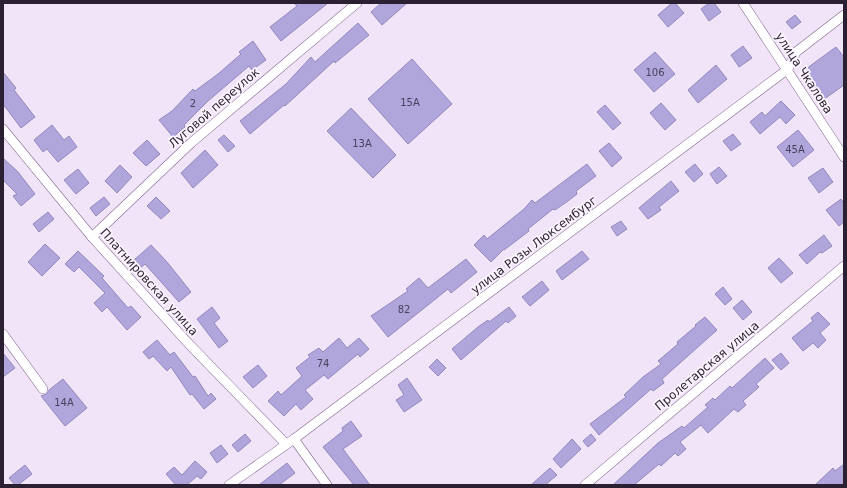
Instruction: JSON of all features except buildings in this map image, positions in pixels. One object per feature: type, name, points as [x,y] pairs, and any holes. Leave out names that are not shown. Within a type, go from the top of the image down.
[{"type":"street","name":"Луговой переулок","points":[[92,237],[191,143],[357,3]]},
{"type":"street","name":"улица Чкалова","points":[[743,3],[788,69],[844,157]]},
{"type":"street","name":"улица Розы Люксембург","points":[[229,485],[290,442],[788,69],[796,52],[844,15]]},
{"type":"street","name":"Платнировская улица","points":[[3,129],[92,237],[188,343],[290,442],[327,485]]},
{"type":"street","name":"Пролетарская улица","points":[[585,485],[844,266]]},
{"type":"street","points":[[3,334],[44,389]]}]
